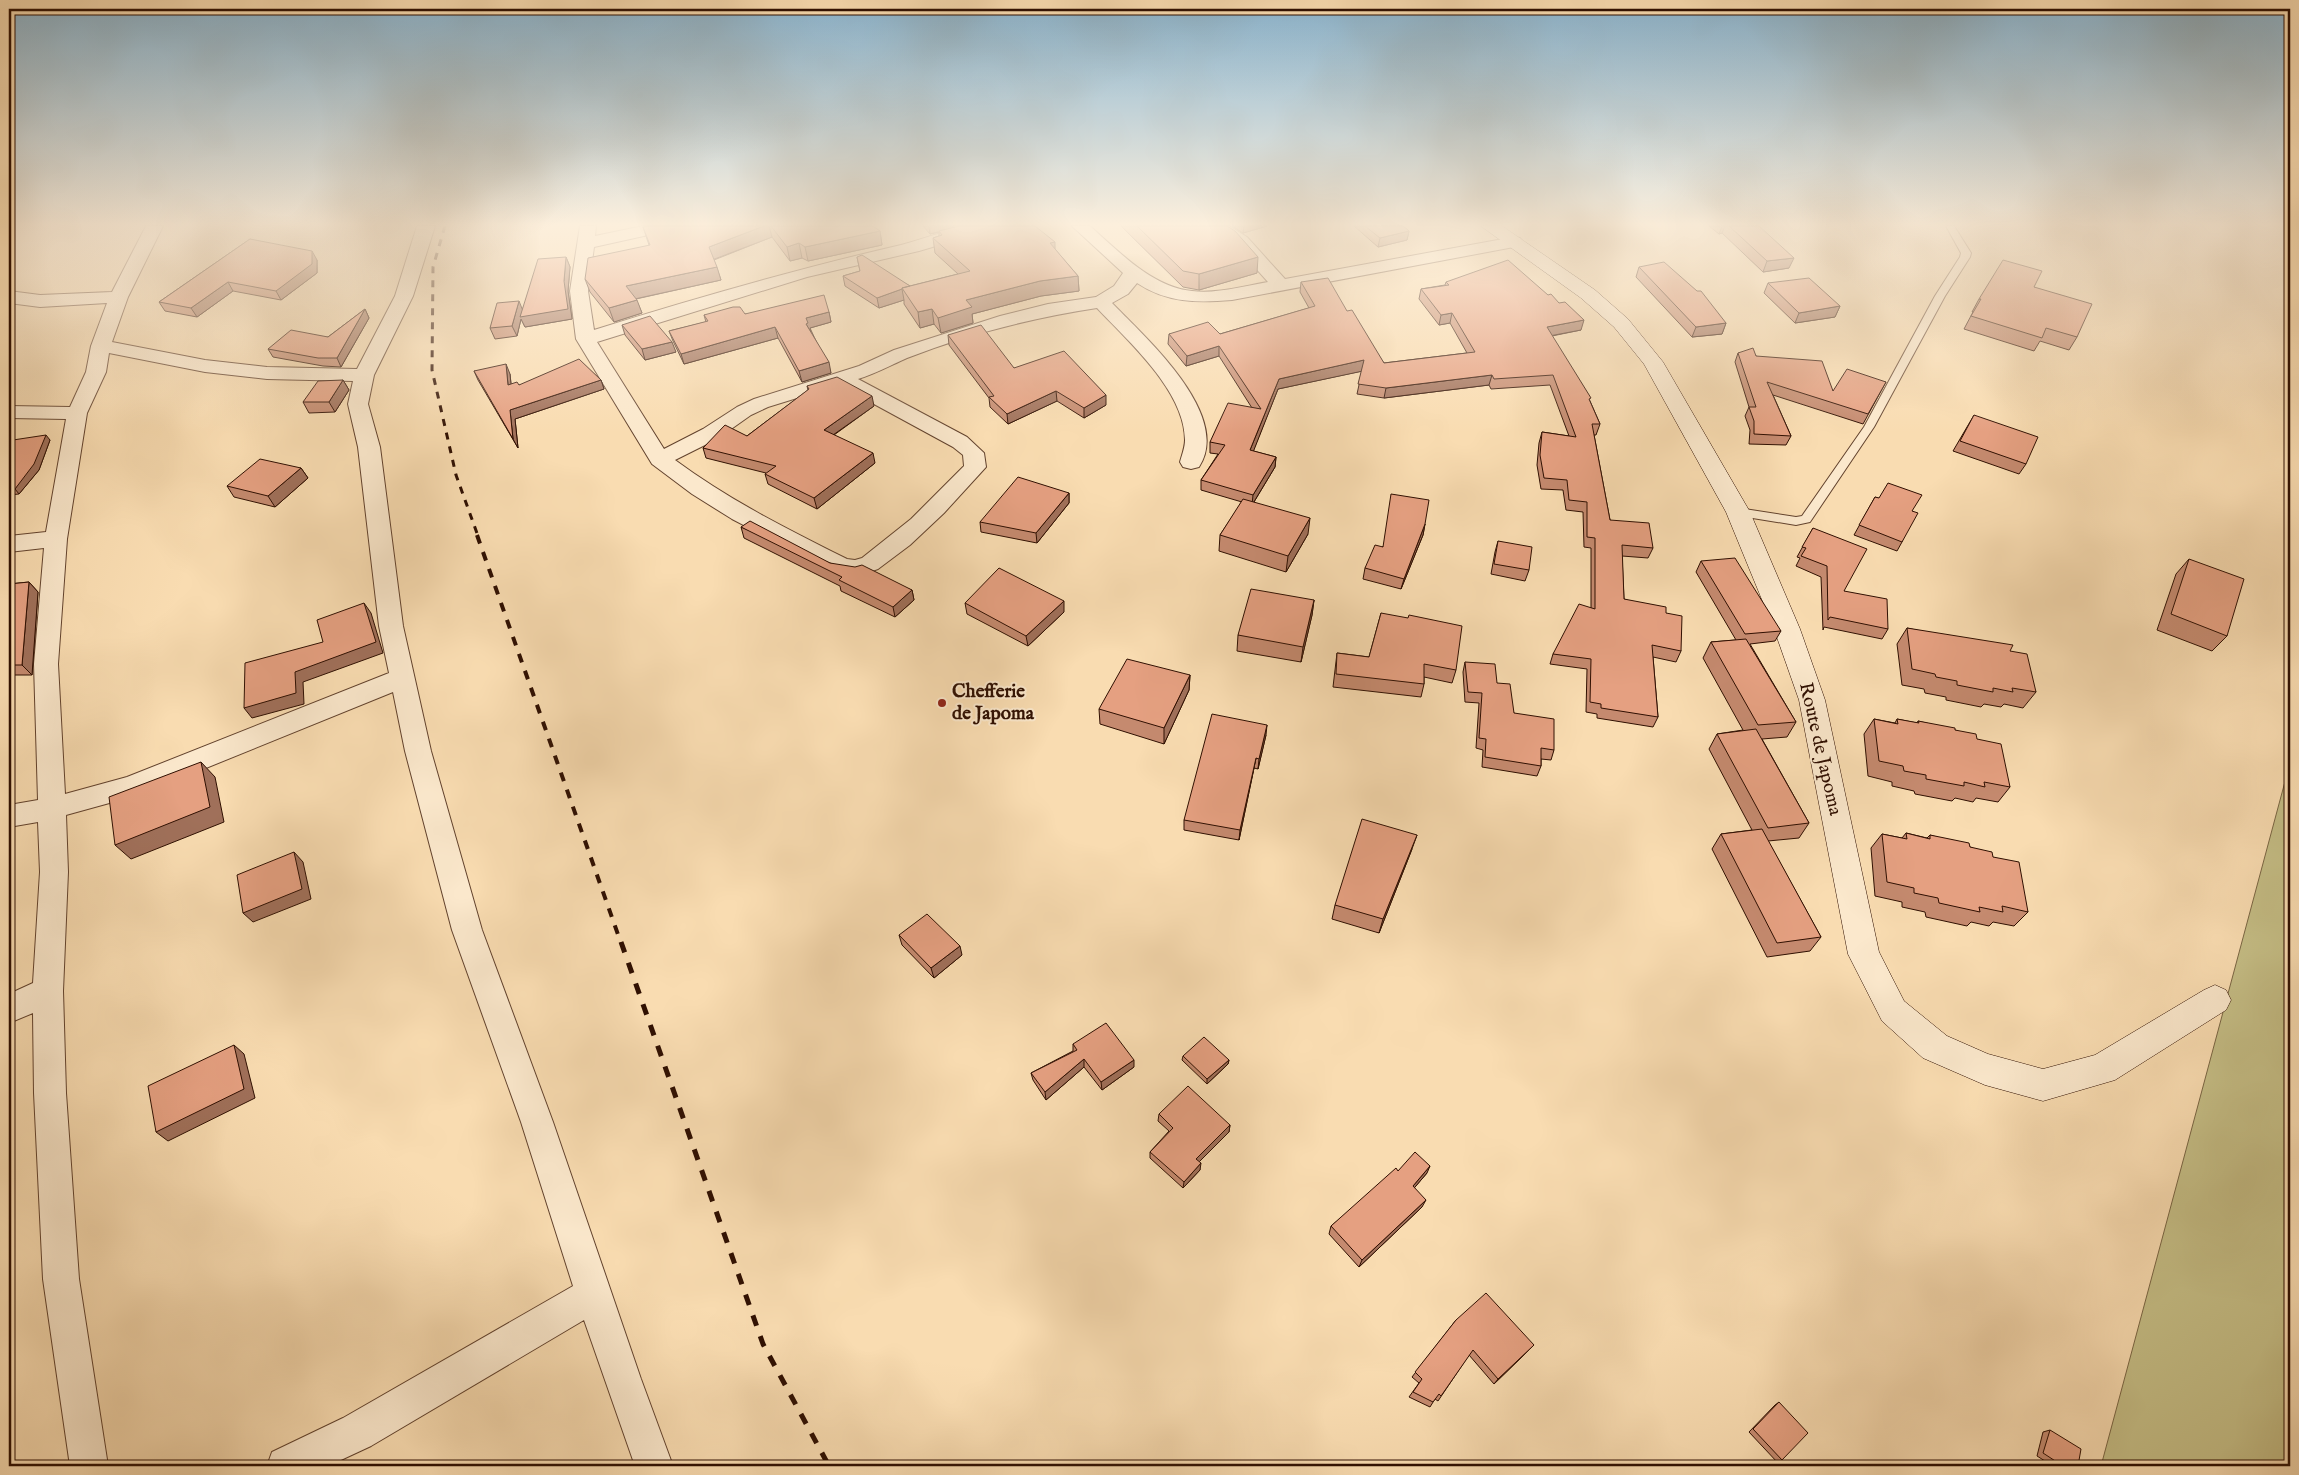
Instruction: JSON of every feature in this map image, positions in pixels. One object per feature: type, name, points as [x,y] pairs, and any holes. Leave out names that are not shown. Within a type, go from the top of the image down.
[{"type":"street","points":[[404,295],[364,375],[358,404],[369,448],[391,626],[402,678],[418,751],[467,930],[537,1122],[654,1466]]},
{"type":"street","points":[[580,295],[586,340],[660,459],[700,489],[740,514],[842,566],[857,568],[872,563],[903,538],[954,492],[975,466],[973,453],[960,442],[840,378]]},
{"type":"street","points":[[586,340],[728,295]]},
{"type":"street","points":[[660,459],[710,434],[744,411],[761,403],[840,378],[902,354],[1007,320],[1048,310],[1101,302],[1113,295]]},
{"type":"street","points":[[1183,295],[1192,297],[1221,295]]},
{"type":"street","name":"Route de Japoma","points":[[1589,295],[1621,323],[1653,362],[1738,512],[1787,629],[1812,700],[1864,954],[1893,1011],[1935,1047],[1985,1069],[2043,1085],[2103,1069],[2215,1000]]},
{"type":"street","points":[[9,297],[40,301],[119,297],[101,346],[96,372],[76,413],[56,539],[46,664],[54,872],[48,991],[50,1093],[61,1279],[89,1466]]},
{"type":"street","points":[[1101,302],[1176,385],[1193,420],[1196,440],[1191,462]]},
{"type":"street","points":[[101,346],[205,366],[267,373],[364,375]]},
{"type":"street","points":[[9,412],[76,413]]},
{"type":"street","points":[[9,544],[56,539]]},
{"type":"street","points":[[9,816],[52,808],[132,786],[402,678]]},
{"type":"street","points":[[9,1009],[48,991]]},
{"type":"street","points":[[286,1466],[357,1432],[594,1294]]},
{"type":"lane","points":[[1738,512],[1796,521],[1806,518],[1869,427],[1941,295]]},
{"type":"shaded area","points":[[2290,763],[2290,1466],[2101,1466]]},
{"type":"building","points":[[169,295],[210,295],[191,308],[159,302]]},
{"type":"building","points":[[527,295],[566,295],[568,309],[520,317]]},
{"type":"building","points":[[598,295],[633,295],[637,300],[609,308]]},
{"type":"building","points":[[824,295],[829,312],[806,318],[808,323],[806,324],[829,362],[799,371],[775,327],[681,354],[669,331],[708,321],[704,315],[733,307],[740,307],[745,314]]},
{"type":"building","points":[[872,295],[886,295],[877,298]]},
{"type":"building","points":[[907,295],[986,295],[966,300],[972,307],[938,318],[932,309],[918,312]]},
{"type":"building","points":[[1308,295],[1338,295],[1347,311],[1352,310],[1384,363],[1475,352],[1452,313],[1441,315],[1425,295],[1552,295],[1559,303],[1565,302],[1584,320],[1547,327],[1591,398],[1589,399],[1600,424],[1592,424],[1610,520],[1649,523],[1653,548],[1622,545],[1624,599],[1666,607],[1666,613],[1682,616],[1681,651],[1652,645],[1658,717],[1601,708],[1601,704],[1590,702],[1591,659],[1553,654],[1579,604],[1595,609],[1595,538],[1587,537],[1587,502],[1569,500],[1567,480],[1544,478],[1540,455],[1542,432],[1576,437],[1553,375],[1494,379],[1492,375],[1386,388],[1358,384],[1364,360],[1279,379],[1250,450],[1276,457],[1253,495],[1201,480],[1225,445],[1210,442],[1228,403],[1261,409],[1219,346],[1187,356],[1169,334],[1208,322],[1220,334],[1315,306]]},
{"type":"building","points":[[1665,295],[1704,295],[1726,323],[1696,327]]},
{"type":"building","points":[[1780,295],[1828,295],[1840,306],[1799,313]]},
{"type":"building","points":[[1982,295],[2061,295],[2092,304],[2077,337],[2046,328],[2042,338],[1971,316],[1981,299],[1979,299]]},
{"type":"building","points":[[519,301],[512,326],[490,328],[497,303]]},
{"type":"building","points":[[365,309],[337,358],[318,358],[268,349],[291,330],[328,337]]},
{"type":"building","points":[[650,316],[672,342],[642,349],[622,325]]},
{"type":"building","points":[[981,325],[1014,368],[1064,351],[1106,395],[1084,408],[1056,391],[1007,414],[989,397],[994,396],[948,335]]},
{"type":"building","points":[[1753,348],[1756,356],[1822,361],[1833,391],[1847,369],[1886,382],[1868,414],[1767,382],[1791,436],[1754,434],[1754,421],[1749,407],[1756,407],[1738,353]]},
{"type":"building","points":[[579,359],[601,380],[510,410],[513,439],[474,371],[506,364],[508,385],[517,382],[519,385]]},
{"type":"building","points":[[837,377],[872,396],[824,430],[873,453],[814,498],[765,474],[776,466],[703,448],[725,425],[747,436],[809,389],[807,386]]},
{"type":"building","points":[[343,380],[329,402],[303,402],[318,381]]},
{"type":"building","points":[[1974,415],[2038,437],[2026,464],[1960,441]]},
{"type":"building","points":[[46,435],[34,464],[15,489],[9,489],[9,452],[13,440]]},
{"type":"building","points":[[260,459],[301,468],[268,496],[227,486]]},
{"type":"building","points":[[1018,477],[1069,493],[1036,533],[980,522]]},
{"type":"building","points":[[1888,483],[1922,495],[1912,511],[1918,513],[1902,542],[1859,525],[1875,497],[1879,498]]},
{"type":"building","points":[[1391,494],[1429,500],[1425,524],[1404,579],[1365,568],[1375,545],[1383,547]]},
{"type":"building","points":[[1243,499],[1310,518],[1288,556],[1220,535]]},
{"type":"building","points":[[750,521],[830,563],[855,567],[862,565],[912,590],[893,607],[839,580],[842,577],[741,527]]},
{"type":"building","points":[[1813,528],[1867,549],[1844,591],[1887,599],[1888,629],[1830,617],[1828,620],[1827,566],[1801,556],[1806,548],[1802,547]]},
{"type":"building","points":[[1498,541],[1532,547],[1529,570],[1494,564]]},
{"type":"building","points":[[1735,558],[1781,631],[1745,634],[1701,561]]},
{"type":"building","points":[[2189,559],[2244,579],[2227,636],[2171,614]]},
{"type":"building","points":[[999,568],[1064,601],[1026,636],[965,603]]},
{"type":"building","points":[[29,582],[22,665],[9,665],[9,584]]},
{"type":"building","points":[[1251,589],[1314,600],[1303,647],[1238,635]]},
{"type":"building","points":[[364,603],[376,642],[295,672],[296,693],[244,708],[245,663],[323,642],[317,620]]},
{"type":"building","points":[[1381,613],[1408,618],[1409,615],[1462,626],[1456,670],[1424,664],[1424,684],[1336,674],[1337,653],[1369,657]]},
{"type":"building","points":[[1907,628],[2013,645],[2010,651],[2027,654],[2036,692],[2012,688],[2013,692],[1993,688],[1993,692],[1957,685],[1957,681],[1936,677],[1935,674],[1912,669]]},
{"type":"building","points":[[1746,639],[1796,722],[1758,725],[1711,642]]},
{"type":"building","points":[[1127,659],[1190,675],[1164,728],[1099,709]]},
{"type":"building","points":[[1465,662],[1495,664],[1497,683],[1510,684],[1514,713],[1554,719],[1554,750],[1541,748],[1541,766],[1485,757],[1486,739],[1479,738],[1482,693],[1468,692]]},
{"type":"building","points":[[1212,714],[1267,725],[1259,759],[1256,758],[1240,830],[1184,820]]},
{"type":"building","points":[[1874,719],[1898,724],[1897,719],[1919,723],[1918,721],[1955,728],[1955,730],[1976,734],[1977,739],[2001,744],[2010,787],[1984,782],[1985,787],[1964,782],[1964,786],[1926,779],[1926,775],[1904,771],[1903,766],[1879,761]]},
{"type":"building","points":[[1756,729],[1809,823],[1768,828],[1717,734]]},
{"type":"building","points":[[201,762],[210,807],[115,845],[109,797]]},
{"type":"building","points":[[1362,819],[1417,835],[1383,919],[1335,905]]},
{"type":"building","points":[[1762,829],[1821,937],[1777,943],[1721,834]]},
{"type":"building","points":[[1906,833],[1930,839],[1930,835],[1969,843],[1970,847],[1992,852],[1993,857],[2019,862],[2028,912],[2002,906],[2003,912],[1979,907],[1980,912],[1939,903],[1938,898],[1914,893],[1914,888],[1887,882],[1882,834],[1907,839]]},
{"type":"building","points":[[294,852],[302,889],[243,913],[237,875]]},
{"type":"building","points":[[927,914],[960,946],[931,968],[899,935]]},
{"type":"building","points":[[1106,1023],[1134,1060],[1101,1082],[1084,1059],[1045,1092],[1031,1073],[1077,1050],[1073,1044]]},
{"type":"building","points":[[1204,1037],[1229,1060],[1207,1079],[1183,1056]]},
{"type":"building","points":[[234,1045],[244,1089],[156,1132],[148,1086]]},
{"type":"building","points":[[1188,1086],[1230,1125],[1196,1159],[1201,1163],[1184,1182],[1150,1152],[1173,1128],[1159,1114]]},
{"type":"building","points":[[1415,1152],[1430,1166],[1413,1186],[1426,1200],[1362,1260],[1331,1226],[1396,1168],[1398,1171]]},
{"type":"building","points":[[1486,1293],[1534,1345],[1498,1379],[1473,1350],[1441,1396],[1439,1394],[1433,1402],[1413,1392],[1422,1379],[1415,1372],[1456,1320]]},
{"type":"building","points":[[1779,1402],[1808,1433],[1782,1460],[1753,1429]]},
{"type":"building","points":[[2050,1430],[2081,1449],[2078,1466],[2063,1466],[2043,1453]]},
{"type":"railway","points":[[433,295],[432,370],[456,475],[478,536]]},
{"type":"railway","points":[[477,535],[621,943]]},
{"type":"railway","points":[[621,942],[763,1344],[829,1466]]},
{"type":"place","name":"Chefferie de Japoma","points":[[942,703]]}]
